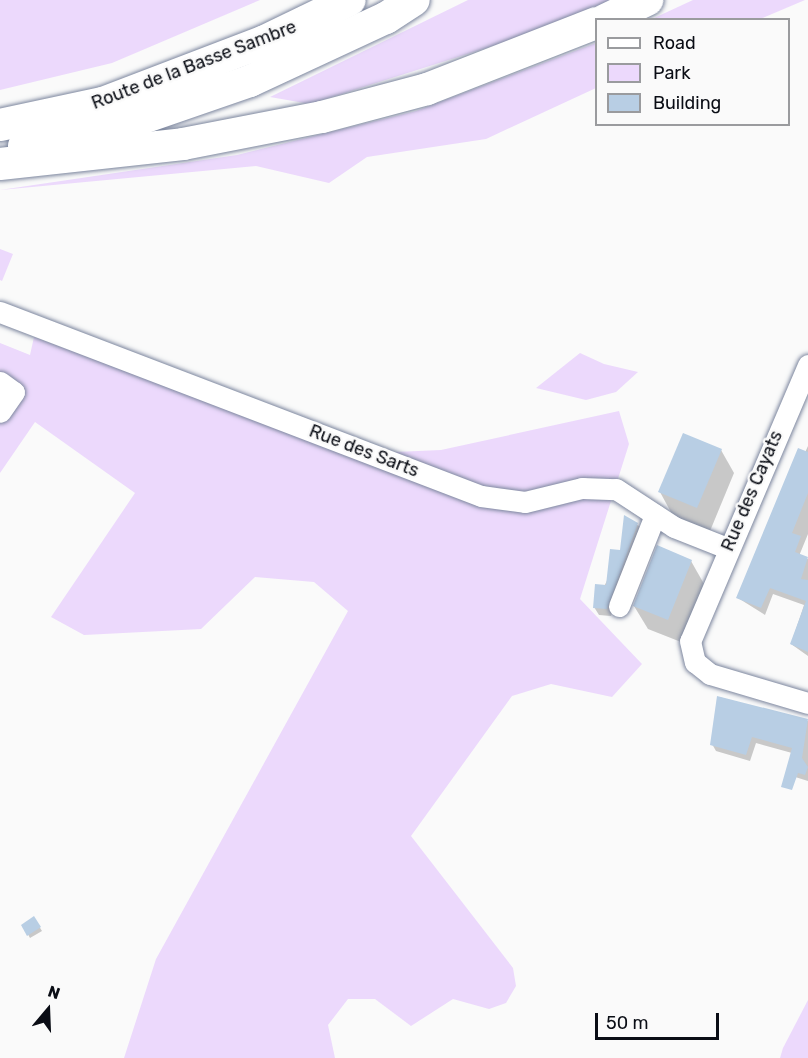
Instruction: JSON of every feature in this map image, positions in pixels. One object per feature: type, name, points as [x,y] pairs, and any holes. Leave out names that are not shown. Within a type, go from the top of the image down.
[{"type":"highway","points":[[265,41],[326,0]]},
{"type":"highway","name":"Route de la Basse Sambre","points":[[0,125],[103,104],[265,41],[350,0]]},
{"type":"highway","name":"Route de la Basse Sambre","points":[[0,151],[117,127],[250,81],[386,18],[414,0]]},
{"type":"highway","points":[[609,18],[646,0]]},
{"type":"highway","points":[[0,164],[183,144],[322,117],[427,89],[595,24]]},
{"type":"street","name":"Rue des Sarts","points":[[0,312],[481,496],[525,502],[582,488],[616,489],[655,515],[727,548]]},
{"type":"street","name":"Rue des Cayats","points":[[808,365],[727,548],[690,641],[695,662],[710,674],[808,703]]},
{"type":"street","points":[[0,382],[14,392],[0,412]]},
{"type":"street","points":[[619,606],[655,515]]},
{"type":"green space","points":[[0,0],[260,0],[112,63],[0,90]]},
{"type":"green space","points":[[468,0],[613,0],[568,22],[310,104],[270,97]]},
{"type":"green space","points":[[693,0],[805,0],[762,18],[654,18]]},
{"type":"green space","points":[[595,43],[595,88],[486,139],[367,157],[329,183],[256,166],[0,190],[237,155],[416,111]]},
{"type":"green space","points":[[0,249],[13,254],[2,281],[0,280]]},
{"type":"green space","points":[[34,337],[349,454],[441,450],[619,411],[629,444],[580,599],[642,664],[612,697],[551,684],[512,696],[411,836],[513,968],[516,986],[506,1003],[489,1009],[453,999],[411,1026],[375,999],[348,999],[328,1025],[335,1058],[124,1058],[156,959],[348,611],[314,582],[255,577],[201,629],[84,635],[51,617],[135,493],[35,422],[0,473],[0,343],[30,355]]},
{"type":"green space","points":[[580,353],[604,364],[638,372],[616,392],[586,400],[536,388]]},
{"type":"green space","points":[[808,1000],[808,1058],[780,1058],[783,1048]]},
{"type":"building","points":[[683,433],[722,449],[697,508],[658,492]]},
{"type":"building","points":[[798,448],[808,452],[808,493],[792,533],[801,536],[795,552],[808,557],[801,579],[808,580],[808,652],[790,644],[806,601],[770,588],[761,608],[736,598]]},
{"type":"building","points":[[624,515],[638,523],[607,609],[593,608],[595,584],[606,585],[610,549],[620,550]]},
{"type":"building","points":[[657,545],[692,560],[668,620],[633,606]]},
{"type":"building","points":[[717,696],[808,719],[802,758],[808,767],[805,775],[798,773],[792,790],[781,787],[792,748],[752,737],[746,755],[710,745]]},
{"type":"building","points":[[34,916],[41,927],[27,936],[21,925]]}]
